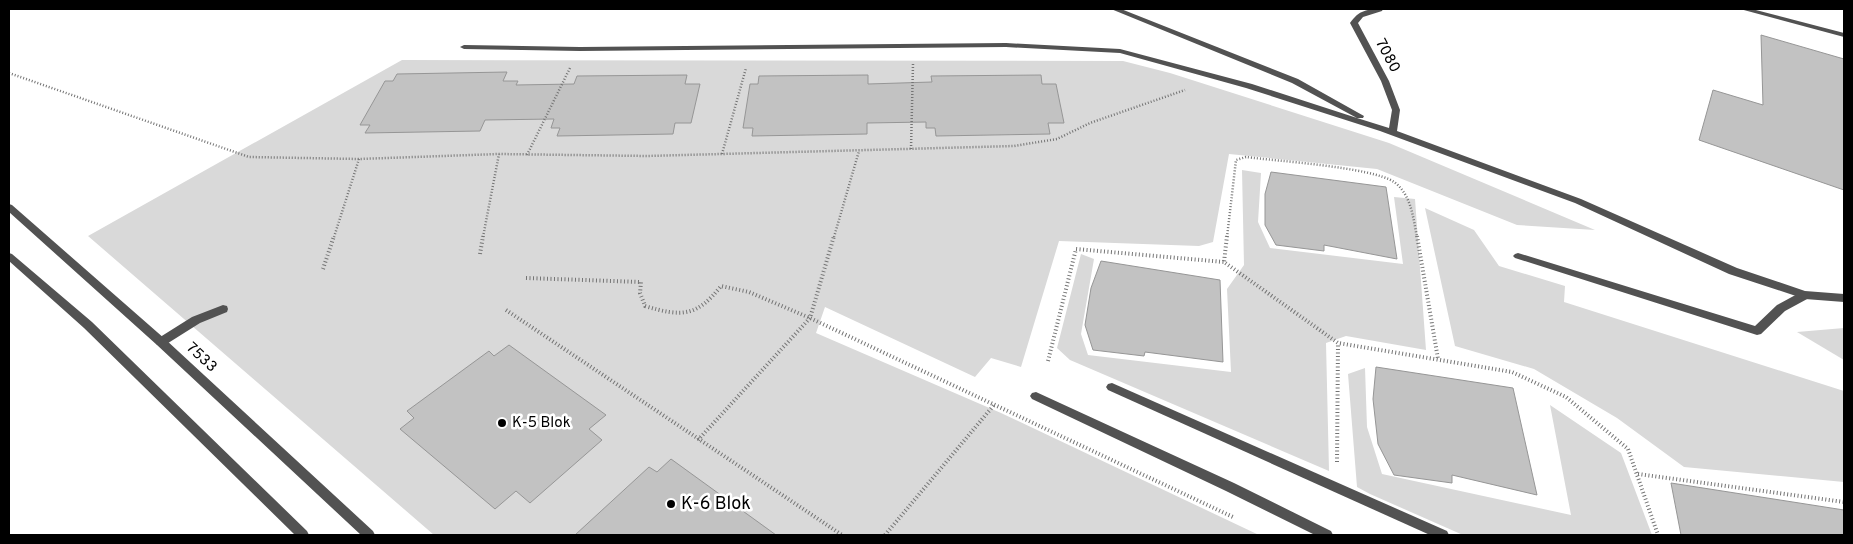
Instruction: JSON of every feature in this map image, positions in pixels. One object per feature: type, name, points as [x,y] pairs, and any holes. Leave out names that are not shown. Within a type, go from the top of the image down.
[{"type":"street","points":[[1115,9],[1295,81],[1392,132],[1578,201],[1733,271],[1805,295],[1844,298]]},
{"type":"street","name":"7080","points":[[1379,9],[1360,15],[1354,23],[1386,81],[1396,110],[1392,132]]},
{"type":"street","points":[[1744,9],[1844,35]]},
{"type":"street","points":[[464,47],[580,49],[1006,45],[1120,51],[1222,78],[1383,128]]},
{"type":"street","name":"7533","points":[[9,207],[161,342],[369,535]]},
{"type":"street","points":[[9,256],[88,325],[303,535]]},
{"type":"street","points":[[1518,256],[1758,330],[1781,308],[1805,295]]},
{"type":"street","points":[[161,342],[196,320],[223,309]]},
{"type":"street","points":[[1112,387],[1443,535]]},
{"type":"street","points":[[1036,396],[1230,487],[1327,535]]},
{"type":"path","points":[[911,149],[914,46]]},
{"type":"path","points":[[722,154],[751,47]]},
{"type":"path","points":[[527,155],[580,49]]},
{"type":"path","points":[[9,73],[249,157],[359,159],[499,154],[722,154],[1014,146],[1057,139],[1090,123],[1222,78]]},
{"type":"path","points":[[698,440],[810,318],[859,151]]},
{"type":"path","points":[[480,254],[499,154]]},
{"type":"path","points":[[1224,262],[1236,160],[1246,157],[1371,172],[1382,176],[1394,182],[1411,204],[1438,360]]},
{"type":"path","points":[[322,269],[359,159]]},
{"type":"path","points":[[1048,361],[1076,250],[1224,262],[1338,343],[1512,372],[1566,397],[1628,448],[1658,535]]},
{"type":"path","points":[[526,278],[641,282],[640,293],[645,306],[665,313],[687,313],[699,309],[709,303],[721,286],[749,292],[810,318],[1236,518]]},
{"type":"path","points":[[506,310],[842,535]]},
{"type":"path","points":[[1336,488],[1338,343]]},
{"type":"path","points":[[885,535],[994,405]]},
{"type":"path","points":[[1638,474],[1844,502]]},
{"type":"shaded area","points":[[402,60],[1123,61],[1170,73],[1389,143],[1595,230],[1517,225],[1377,169],[1229,154],[1213,242],[1199,246],[1059,241],[1021,367],[991,358],[975,377],[825,307],[816,333],[1001,413],[1259,535],[434,535],[88,236]]},
{"type":"shaded area","points":[[1242,170],[1261,173],[1258,222],[1270,248],[1403,264],[1394,197],[1415,199],[1426,350],[1346,336],[1326,343],[1329,471],[1070,360],[1057,348],[1081,254],[1094,259],[1081,334],[1088,355],[1231,372],[1227,289],[1244,265]]},
{"type":"shaded area","points":[[1425,208],[1474,230],[1499,266],[1565,286],[1564,302],[1844,391],[1844,482],[1684,467],[1617,418],[1534,369],[1455,346]]},
{"type":"shaded area","points":[[1844,328],[1844,360],[1797,332]]},
{"type":"shaded area","points":[[1365,368],[1367,427],[1382,474],[1571,515],[1550,405],[1621,453],[1652,535],[1463,535],[1357,487],[1348,374]]},
{"type":"building","points":[[1761,35],[1844,59],[1844,190],[1699,140],[1713,90],[1763,105]]},
{"type":"building","points":[[507,72],[503,81],[518,81],[516,85],[574,84],[577,76],[687,75],[685,84],[700,84],[691,123],[675,123],[673,134],[557,136],[560,128],[551,128],[554,119],[485,120],[480,131],[365,133],[370,125],[360,125],[385,81],[393,81],[397,74]]},
{"type":"building","points":[[868,75],[868,84],[932,82],[931,76],[1041,75],[1042,84],[1056,84],[1064,123],[1048,123],[1050,134],[936,136],[935,128],[926,128],[926,122],[867,123],[867,134],[752,136],[753,128],[743,128],[750,84],[758,84],[759,76]]},
{"type":"building","points":[[1271,172],[1386,187],[1397,259],[1324,245],[1324,251],[1276,245],[1265,225],[1265,194]]},
{"type":"building","points":[[1101,261],[1220,280],[1223,362],[1145,352],[1144,356],[1093,350],[1085,325],[1091,288]]},
{"type":"building","name":"K-5 Blok","points":[[509,345],[606,415],[589,429],[602,440],[530,503],[516,491],[495,509],[400,429],[414,418],[407,411],[489,351],[494,356]]},
{"type":"building","points":[[1376,367],[1513,388],[1537,495],[1452,475],[1452,483],[1394,475],[1378,444],[1373,399]]},
{"type":"building","name":"K-6 Blok","points":[[671,459],[776,535],[575,535],[649,467],[657,472]]},
{"type":"building","points":[[1671,483],[1844,510],[1844,535],[1681,535]]},
{"type":"place","name":"K-5 Blok","points":[[502,423]]},
{"type":"place","name":"K-6 Blok","points":[[671,504]]}]
